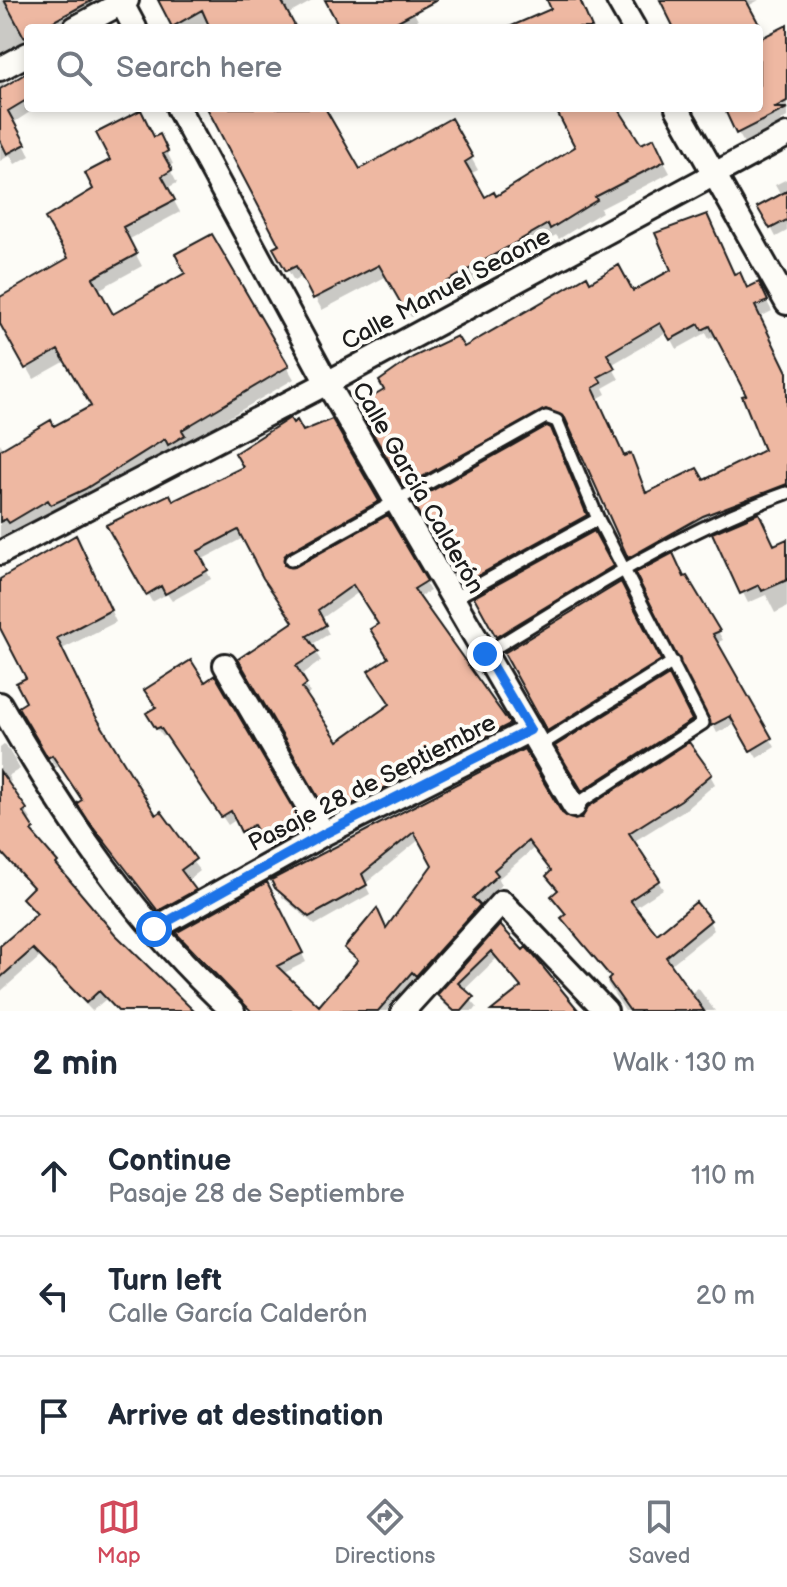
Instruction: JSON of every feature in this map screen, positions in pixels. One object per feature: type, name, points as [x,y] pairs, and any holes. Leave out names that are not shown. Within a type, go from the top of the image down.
[{"type":"street","points":[[618,0],[632,24]]},
{"type":"street","points":[[82,24],[123,1],[133,24]]},
{"type":"street","points":[[0,69],[24,56]]},
{"type":"street","name":"Calle García Calderón","points":[[180,112],[327,383],[574,806]]},
{"type":"street","points":[[679,112],[787,303]]},
{"type":"street","name":"Calle Manuel Seaone","points":[[0,553],[327,383],[787,135]]},
{"type":"street","points":[[225,665],[324,834]]},
{"type":"street","points":[[0,704],[57,804],[189,971],[233,1011]]},
{"type":"street","name":"Pasaje 28 de Septiembre","points":[[154,929],[324,834],[535,738]]},
{"type":"street","points":[[403,1011],[502,902],[606,1011]]},
{"type":"lane","points":[[291,560],[394,499],[546,417],[557,421],[598,519],[703,723],[574,806]]},
{"type":"lane","points":[[485,654],[625,567],[751,505],[787,493]]},
{"type":"lane","points":[[453,599],[598,519]]},
{"type":"lane","points":[[535,738],[673,662]]},
{"type":"building","points":[[4,0],[93,0],[48,24],[24,24],[24,37]]},
{"type":"building","points":[[158,0],[281,0],[294,24],[208,24],[202,10],[177,24],[170,24]]},
{"type":"building","points":[[325,0],[437,0],[392,24],[338,24]]},
{"type":"building","points":[[547,0],[580,0],[590,24],[516,24],[551,9]]},
{"type":"building","points":[[660,0],[746,0],[759,24],[672,24]]},
{"type":"building","points":[[787,25],[787,101],[774,108],[787,108],[736,134],[726,112],[763,112],[763,37]]},
{"type":"building","points":[[24,74],[24,101],[8,111],[26,144],[7,154],[0,140],[0,89]]},
{"type":"building","points":[[142,112],[154,137],[160,134],[168,151],[163,154],[172,170],[162,176],[175,200],[123,227],[137,254],[93,278],[113,314],[185,273],[175,254],[212,234],[289,366],[182,430],[185,435],[168,445],[165,439],[85,489],[51,505],[48,500],[9,523],[6,519],[0,522],[0,450],[51,420],[54,426],[91,406],[58,350],[25,369],[0,324],[0,297],[68,258],[45,218],[93,189],[85,173],[110,160],[96,133]]},
{"type":"building","points":[[209,112],[327,112],[360,169],[451,118],[473,157],[465,162],[485,197],[494,192],[496,196],[575,147],[557,112],[621,112],[641,144],[654,138],[665,161],[595,197],[597,200],[550,229],[548,224],[403,307],[379,265],[313,299],[296,266],[286,271],[273,248],[279,245]]},
{"type":"building","points":[[787,191],[787,220],[770,229],[757,207]]},
{"type":"building","points":[[707,214],[734,274],[740,272],[747,288],[759,282],[768,301],[755,306],[787,372],[787,484],[703,516],[628,558],[565,418],[546,409],[404,487],[357,406],[384,390],[379,381],[413,357],[457,336],[464,347],[587,276],[590,282],[619,265],[633,291],[671,270],[655,233]],"holes":[[[660,323],[670,340],[699,324],[702,330],[710,326],[746,395],[742,396],[764,450],[704,480],[697,468],[646,493],[631,453],[624,456],[593,388],[602,383],[598,377],[615,368],[607,354]]]},
{"type":"building","points":[[290,418],[293,423],[297,420],[303,431],[332,419],[379,501],[287,553],[284,565],[295,567],[388,515],[427,581],[414,589],[510,724],[329,816],[238,659],[293,622],[263,578],[238,530],[198,551],[208,570],[165,594],[161,586],[146,595],[106,525],[170,494],[173,501],[243,467],[235,453]],"holes":[[[353,585],[378,624],[370,629],[388,658],[368,671],[390,704],[338,741],[302,688],[307,684],[296,666],[318,652],[307,636],[326,625],[318,610]]]},
{"type":"building","points":[[547,426],[551,428],[587,515],[461,585],[412,502]]},
{"type":"building","points":[[759,513],[774,545],[787,539],[787,580],[762,591],[759,585],[740,594],[712,533]]},
{"type":"building","points":[[594,531],[613,566],[496,637],[474,597]]},
{"type":"building","points":[[76,535],[111,610],[57,638],[92,710],[156,815],[161,811],[196,859],[181,870],[196,890],[158,911],[88,820],[77,803],[82,800],[52,755],[48,758],[18,707],[26,702],[16,683],[26,678],[0,628],[0,579]]},
{"type":"building","points":[[673,553],[684,577],[687,576],[720,631],[713,634],[772,738],[750,751],[730,716],[711,726],[635,573]]},
{"type":"building","points":[[621,582],[661,660],[547,731],[504,653]]},
{"type":"building","points":[[191,660],[205,682],[215,675],[305,829],[268,849],[254,825],[241,832],[231,811],[221,817],[160,727],[156,729],[146,713],[156,707],[144,690]]},
{"type":"building","points":[[669,675],[692,720],[582,791],[555,746]]},
{"type":"building","points":[[689,742],[712,774],[681,800],[629,833],[660,880],[630,900],[657,934],[696,902],[711,920],[666,957],[704,1011],[630,1011],[608,980],[611,977],[561,918],[566,914],[551,896],[558,890],[546,876],[551,871],[528,841],[494,870],[498,875],[473,898],[480,905],[416,976],[412,972],[378,1011],[251,1011],[176,933],[267,882],[303,953],[277,966],[319,1006],[358,960],[344,948],[377,908],[386,928],[432,865],[414,832],[362,874],[367,885],[309,917],[275,888],[271,880],[524,749],[562,813],[575,820],[582,818],[588,807]]},
{"type":"building","points":[[0,771],[27,809],[23,812],[34,829],[31,831],[58,862],[56,864],[115,934],[194,1011],[118,1011],[99,991],[86,1003],[33,949],[0,978],[0,946],[37,914],[22,898],[33,887],[0,851]]},
{"type":"building","points":[[500,925],[523,950],[526,947],[579,1011],[491,1011],[521,987],[491,951],[458,983],[474,997],[462,1011],[454,1011],[437,995]]},
{"type":"route","points":[[154,929],[324,834],[530,730],[485,654]]}]
